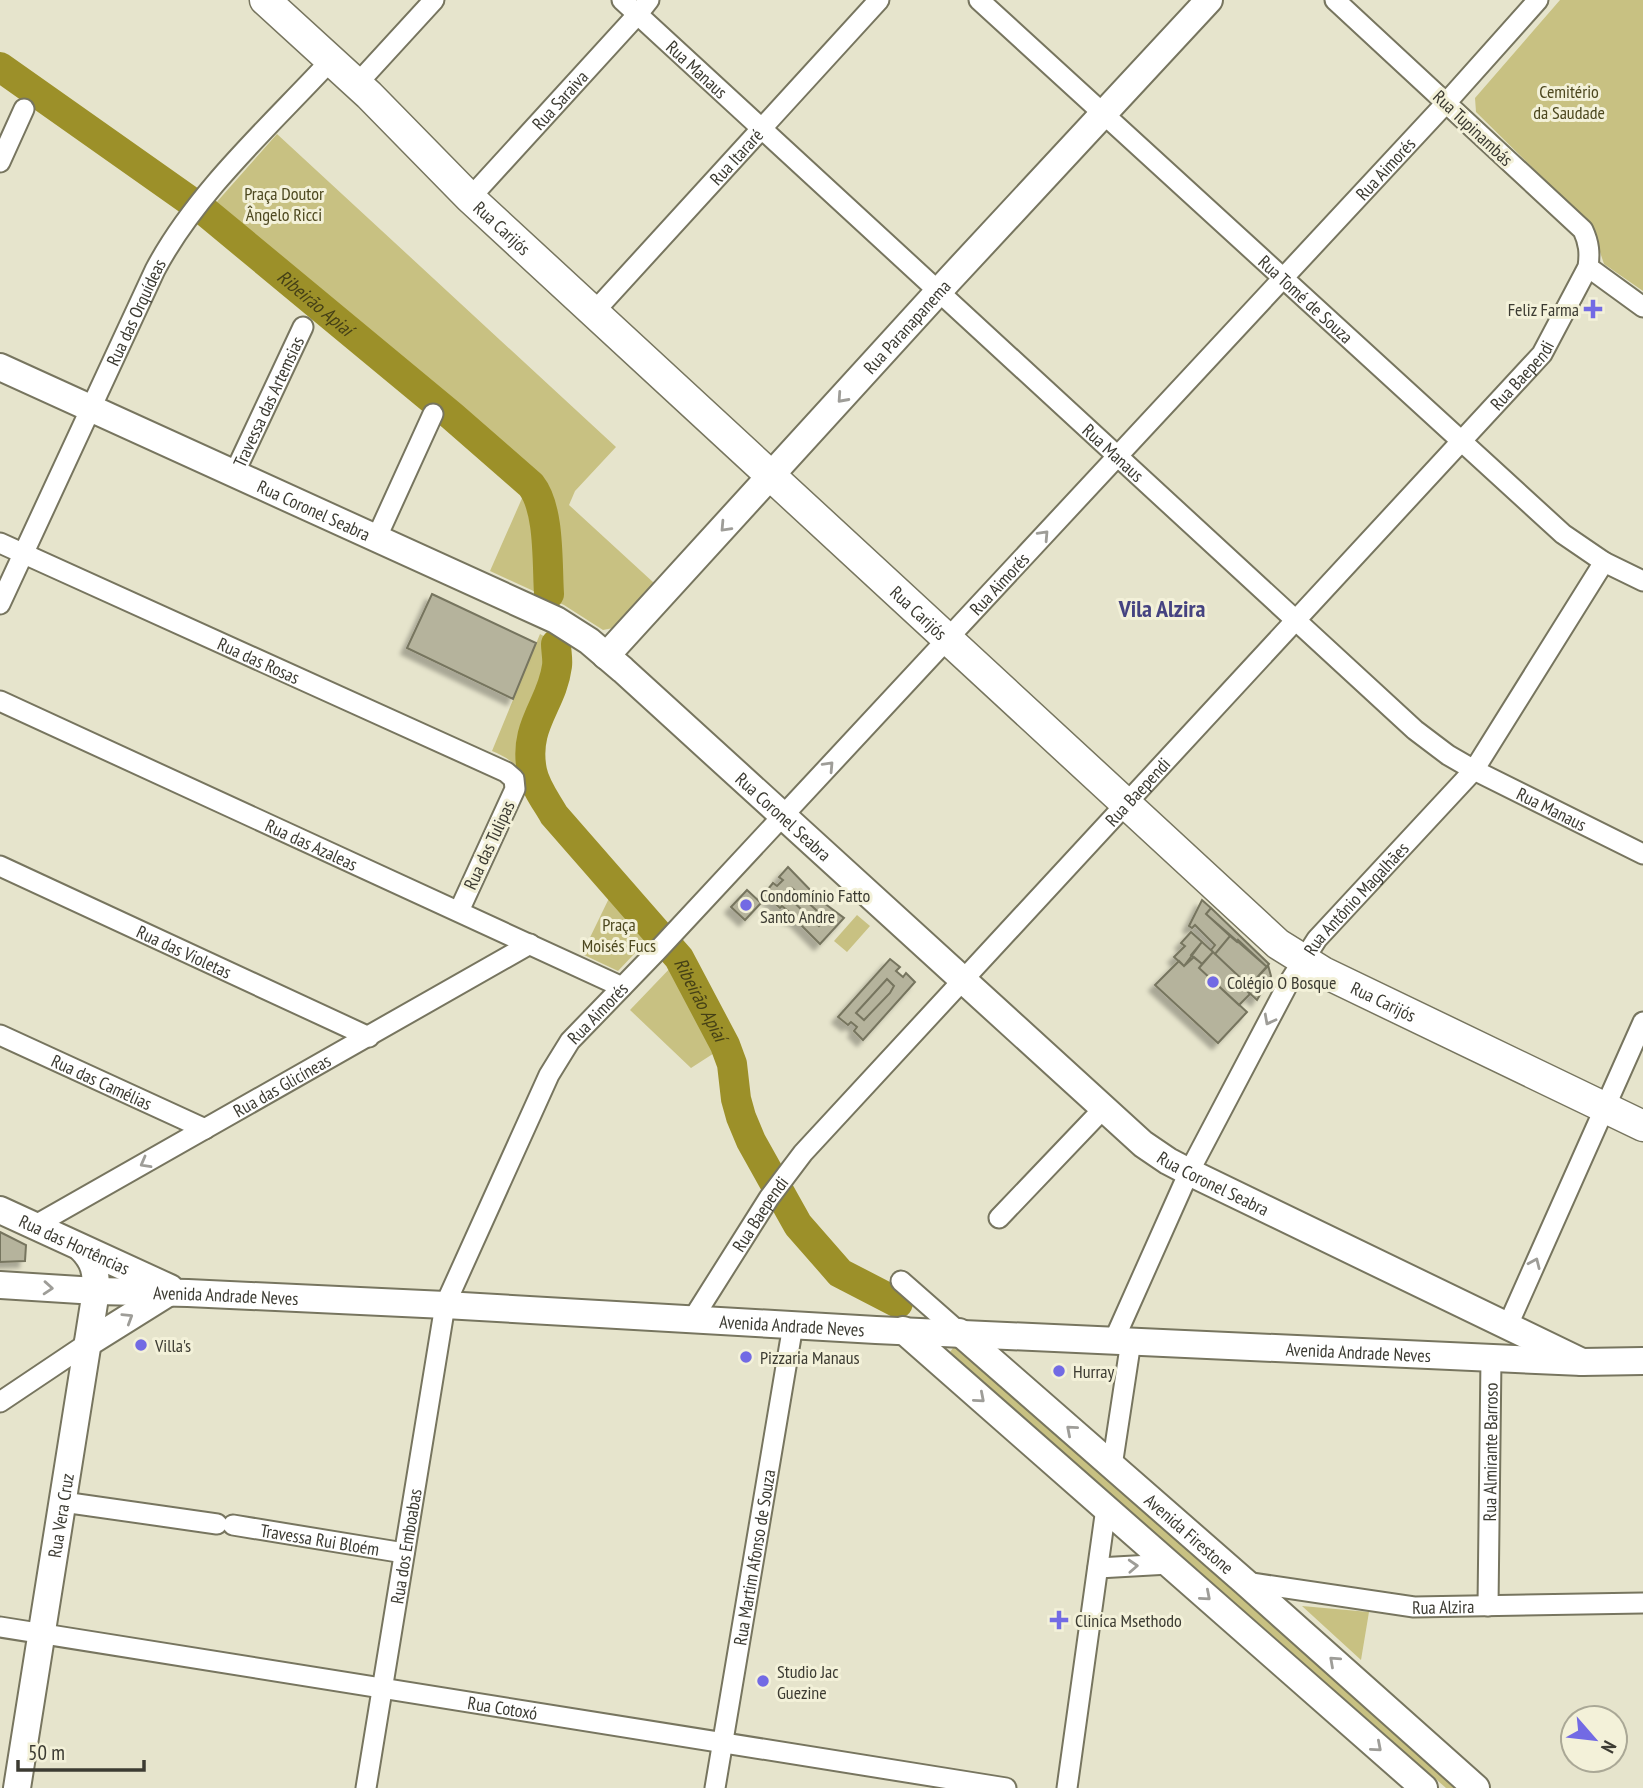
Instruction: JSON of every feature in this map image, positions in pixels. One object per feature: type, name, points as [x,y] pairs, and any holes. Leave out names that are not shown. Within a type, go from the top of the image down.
[{"type":"main road","name":"Rua Carijós","points":[[265,0],[357,84],[470,198],[593,313],[1278,944],[1303,960],[1643,1126]]},
{"type":"street","points":[[357,84],[434,0]]},
{"type":"street","name":"Rua Manaus","points":[[622,0],[644,7],[762,128],[1415,730],[1448,755],[1474,770],[1643,854]]},
{"type":"street","name":"Rua Itararé","points":[[593,313],[879,0]]},
{"type":"street","name":"Rua Tomé de Souza","points":[[979,0],[1563,534],[1604,562],[1643,581]]},
{"type":"street","name":"Rua Paranapanema","points":[[606,656],[937,292],[1209,0]]},
{"type":"street","name":"Rua Tupinambás","points":[[1335,0],[1583,230],[1588,239],[1590,253],[1588,267]]},
{"type":"street","name":"Rua Aimorés","points":[[444,1305],[549,1075],[570,1041],[1446,103],[1538,0]]},
{"type":"street","name":"Rua Saraiva","points":[[470,198],[644,7]]},
{"type":"street","name":"Rua das Orquídeas","points":[[0,604],[89,409],[177,230],[331,60]]},
{"type":"street","points":[[0,162],[24,108]]},
{"type":"street","points":[[1588,267],[1643,307]]},
{"type":"street","name":"Rua Baependi","points":[[692,1320],[769,1198],[813,1143],[1542,354],[1588,267]]},
{"type":"street","name":"Travessa das Artemsias","points":[[234,474],[303,327]]},
{"type":"street","name":"Rua Coronel Seabra","points":[[0,367],[556,620],[589,640],[1103,1109],[1143,1144],[1168,1161],[1582,1362],[1643,1362]]},
{"type":"street","points":[[376,538],[433,414]]},
{"type":"street","name":"Rua das Rosas","points":[[0,543],[506,772],[514,779]]},
{"type":"street","name":"Rua Antônio Magalhães","points":[[1112,1466],[1122,1340],[1189,1172],[1288,984],[1317,939],[1474,770],[1604,562]]},
{"type":"street","name":"Rua das Azaleas","points":[[0,701],[622,987]]},
{"type":"street","name":"Rua das Tulipas","points":[[459,911],[515,789],[514,779]]},
{"type":"street","name":"Rua das Violetas","points":[[0,866],[369,1037]]},
{"type":"street","name":"Rua das Glicíneas","points":[[34,1226],[530,944]]},
{"type":"street","points":[[1508,1325],[1643,1022]]},
{"type":"street","name":"Rua das Camélias","points":[[0,1035],[205,1129]]},
{"type":"street","points":[[999,1218],[1103,1109]]},
{"type":"street","name":"Rua das Hortências","points":[[0,1210],[178,1293]]},
{"type":"street","name":"Rua Vera Cruz","points":[[18,1788],[96,1291],[95,1267],[92,1259],[81,1248]]},
{"type":"street","name":"Avenida Firestone","points":[[901,1281],[1476,1788]]},
{"type":"street","name":"Avenida Andrade Neves","points":[[0,1285],[1582,1362]]},
{"type":"street","points":[[0,1402],[88,1343],[178,1293]]},
{"type":"street","name":"Rua dos Emboabas","points":[[366,1788],[444,1305]]},
{"type":"street","name":"Rua Almirante Barroso","points":[[1464,1305],[1482,1331],[1491,1358],[1488,1606]]},
{"type":"street","name":"Rua Martim Afonso de Souza","points":[[715,1788],[793,1325]]},
{"type":"street","name":"Avenida Firestone","points":[[903,1331],[1424,1788]]},
{"type":"street","name":"Travessa Rui Bloém","points":[[63,1502],[225,1524],[404,1553]]},
{"type":"street","points":[[1067,1788],[1106,1508]]},
{"type":"street","points":[[1098,1567],[1169,1564]]},
{"type":"street","name":"Rua Alzira","points":[[1245,1582],[1414,1607],[1643,1603]]},
{"type":"street","name":"Rua Cotoxó","points":[[0,1627],[1006,1788]]},
{"type":"green space","name":"Cemitério da Saudade","points":[[1560,0],[1643,0],[1643,291],[1604,264],[1591,225],[1476,112],[1475,98]]},
{"type":"green space","name":"Praça Doutor Ângelo Ricci","points":[[277,134],[616,447],[575,491],[569,505],[654,583],[613,628],[603,630],[564,605],[490,571],[527,487],[542,499],[543,487],[215,204]]},
{"type":"green space","points":[[540,634],[566,649],[529,731],[528,796],[524,779],[513,763],[492,751]]},
{"type":"green space","name":"Praça Moisés Fucs","points":[[613,890],[654,933],[618,971],[582,954]]},
{"type":"green space","points":[[857,915],[870,926],[847,952],[834,941]]},
{"type":"green space","points":[[675,963],[722,1048],[691,1068],[630,1010]]},
{"type":"green space","points":[[953,1348],[958,1348],[1464,1788],[1446,1788],[952,1355],[950,1352]]},
{"type":"green space","points":[[1302,1606],[1369,1612],[1361,1660]]},
{"type":"building","points":[[432,594],[536,643],[513,699],[407,648]]},
{"type":"building","points":[[788,867],[818,898],[820,896],[824,903],[844,918],[820,944],[793,917],[792,919],[786,914],[788,911],[782,906],[780,908],[764,894],[773,883],[777,886],[783,880],[779,877]]},
{"type":"building","points":[[792,888],[826,919],[819,926],[786,895]]},
{"type":"building","name":"Condomínio Fatto Santo Andre","points":[[747,890],[761,903],[745,920],[731,907]]},
{"type":"building","points":[[1202,900],[1211,908],[1206,914],[1230,936],[1215,954],[1211,950],[1215,945],[1195,925],[1192,928],[1189,926]]},
{"type":"building","points":[[1211,908],[1269,964],[1267,967],[1206,914]]},
{"type":"building","points":[[1191,932],[1202,942],[1184,966],[1174,957],[1185,946],[1181,943]]},
{"type":"building","points":[[1230,936],[1267,967],[1253,982],[1247,984],[1215,954]]},
{"type":"building","points":[[1202,942],[1213,952],[1202,964],[1191,955]]},
{"type":"building","points":[[1213,952],[1247,984],[1244,988],[1250,994],[1239,1005],[1199,968]]},
{"type":"building","points":[[1194,957],[1202,964],[1199,968],[1247,1012],[1218,1043],[1155,985],[1179,961],[1184,966]]},
{"type":"building","points":[[890,959],[900,967],[896,971],[903,977],[906,973],[915,982],[863,1040],[854,1031],[857,1027],[851,1022],[848,1025],[838,1017]]},
{"type":"building","points":[[1268,965],[1271,976],[1257,1000],[1244,988]]},
{"type":"building","points":[[887,979],[894,986],[864,1020],[856,1013]]},
{"type":"building","points":[[0,1232],[26,1245],[25,1261],[0,1262]]},
{"type":"waterway","name":"Ribeirão Apiaí","points":[[0,67],[207,213],[531,485],[542,508],[545,522],[549,594]]},
{"type":"waterway","name":"Ribeirão Apiaí","points":[[556,644],[554,680],[531,741],[532,771],[538,788],[554,815],[679,958],[725,1045],[732,1064],[736,1099],[751,1141],[798,1225],[840,1273],[898,1303]]},
{"type":"place","name":"Feliz Farma","points":[[1593,309]]},
{"type":"place","name":"Condomínio Fatto Santo Andre","points":[[746,905]]},
{"type":"place","name":"Colégio O Bosque","points":[[1213,982]]},
{"type":"place","name":"Villa's","points":[[141,1345]]},
{"type":"place","name":"Pizzaria Manaus","points":[[746,1357]]},
{"type":"place","name":"Hurray","points":[[1059,1371]]},
{"type":"place","name":"Clinica Msethodo","points":[[1059,1620]]},
{"type":"place","name":"Studio Jac Guezine","points":[[763,1681]]},
{"type":"district","name":"Vila Alzira","points":[[1162,608]]}]
